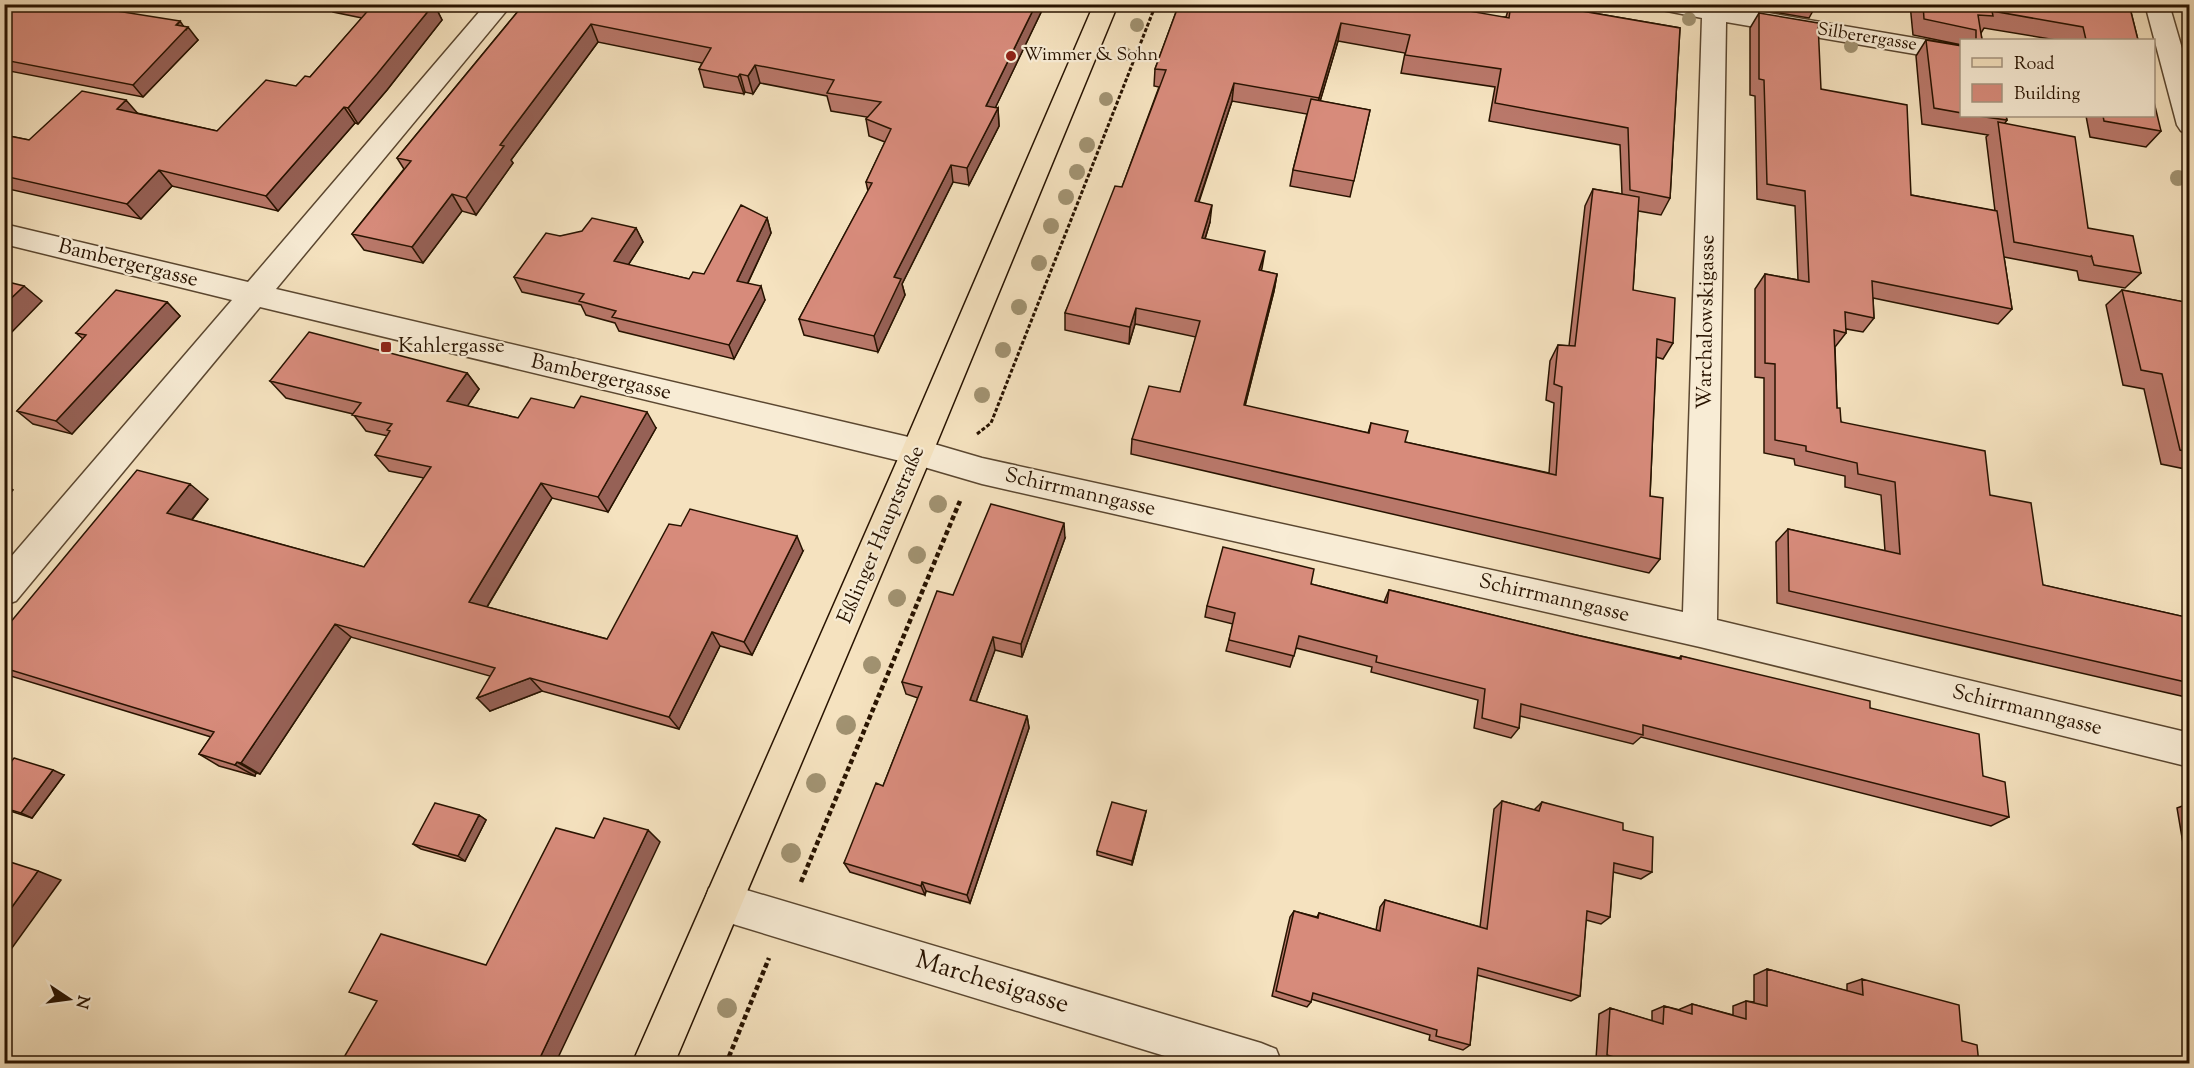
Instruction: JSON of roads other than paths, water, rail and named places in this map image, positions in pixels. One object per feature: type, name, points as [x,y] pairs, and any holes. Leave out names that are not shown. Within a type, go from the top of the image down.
[{"type":"main road","name":"Eßlinger Hauptstraße","points":[[653,1064],[917,452],[1106,4]]},
{"type":"street","points":[[4,590],[500,4]]},
{"type":"street","name":"Silberergasse","points":[[1666,4],[1960,54]]},
{"type":"street","points":[[2157,4],[2185,91],[2190,125]]},
{"type":"street","name":"Warchalowskigasse","points":[[1700,632],[1714,13]]},
{"type":"street","points":[[2155,86],[2185,91]]},
{"type":"street","name":"Bambergergasse","points":[[4,234],[917,452]]},
{"type":"street","name":"Schirrmanngasse","points":[[917,452],[993,473],[1700,632],[2190,750]]},
{"type":"street","name":"Marchesigasse","points":[[723,902],[1261,1064]]},
{"type":"place","name":"Wimmer & Sohn","points":[[1011,56]]},
{"type":"place","name":"Kahlergasse","points":[[386,347]]}]
